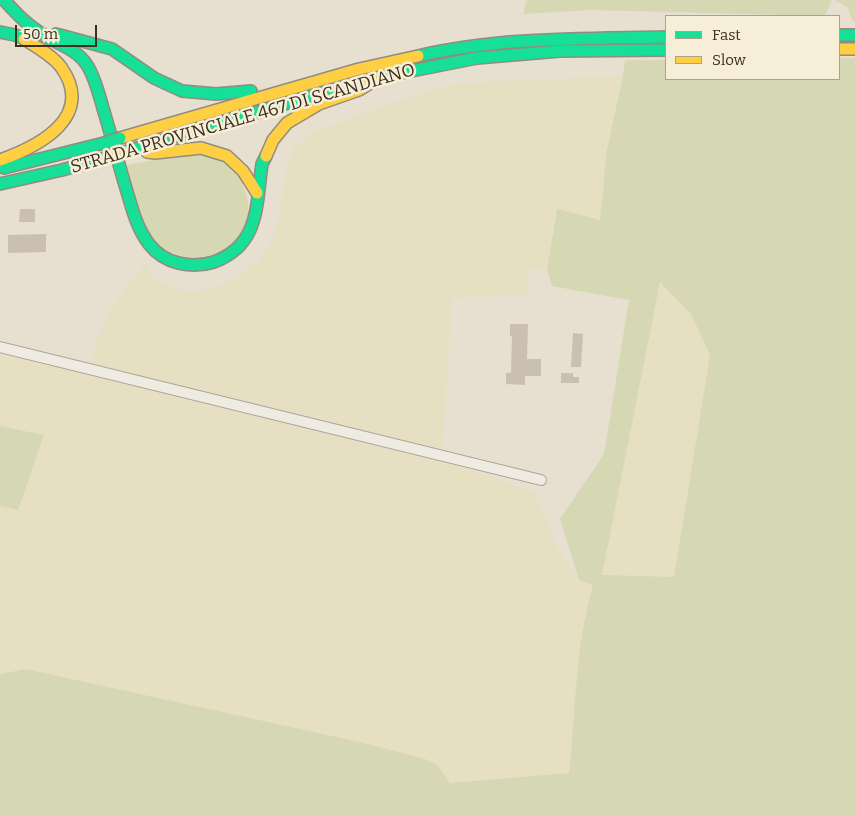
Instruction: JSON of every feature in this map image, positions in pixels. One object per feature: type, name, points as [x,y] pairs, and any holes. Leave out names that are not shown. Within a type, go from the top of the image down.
[{"type":"main road","points":[[4,0],[22,19],[43,35],[77,54],[87,65],[96,88],[136,222],[149,245],[165,258],[183,265],[204,265],[227,257],[243,243],[253,227],[262,164],[273,140],[287,122],[319,104],[358,90],[380,77]]},
{"type":"main road","points":[[22,19],[61,36],[104,46],[161,83],[180,91],[205,95],[287,89]]},
{"type":"main road","points":[[0,32],[15,35],[44,51],[60,66],[68,78],[72,94],[66,120],[58,130],[30,148],[0,160]]},
{"type":"main road","points":[[840,35],[855,35]]},
{"type":"main road","name":"STRADA PROVINCIALE 467 DI SCANDIANO","points":[[0,168],[64,154],[287,89],[413,56],[474,45],[559,39],[665,37]]},
{"type":"main road","points":[[24,39],[49,46],[67,56],[81,68],[96,88]]},
{"type":"main road","points":[[840,49],[855,49]]},
{"type":"main road","name":"STRADA PROVINCIALE 467 DI SCANDIANO","points":[[0,184],[62,170],[380,77],[477,58],[560,52],[665,50]]},
{"type":"main road","points":[[128,151],[155,153],[201,148],[227,156],[243,171],[257,193]]},
{"type":"street","points":[[0,347],[541,480]]},
{"type":"shaded area","points":[[623,76],[607,150],[600,220],[557,209],[554,217],[547,269],[529,269],[526,296],[452,298],[442,460],[535,493],[559,551],[579,580],[593,585],[585,612],[577,674],[569,773],[450,783],[364,743],[26,669],[0,674],[0,506],[18,509],[44,436],[0,426],[0,353],[90,374],[96,342],[111,307],[144,263],[157,280],[185,292],[204,290],[233,280],[259,261],[272,240],[281,204],[287,164],[294,146],[314,132],[389,104],[457,83]]},
{"type":"shaded area","points":[[660,281],[691,314],[710,355],[674,578],[602,575]]},
{"type":"green space","points":[[527,0],[832,0],[825,15],[590,10],[523,14]]},
{"type":"green space","points":[[835,0],[855,0],[855,22],[853,22],[848,8]]},
{"type":"green space","points":[[840,58],[855,58],[855,816],[0,816],[0,674],[26,669],[364,743],[425,759],[437,765],[450,783],[569,773],[579,655],[593,585],[579,580],[560,519],[604,454],[629,300],[552,286],[547,269],[557,209],[600,220],[607,150],[625,60],[665,60],[665,80],[840,80]],"holes":[[[660,282],[691,314],[710,355],[674,577],[602,575]]]},
{"type":"green space","points":[[202,152],[235,169],[246,194],[248,209],[245,225],[231,245],[222,252],[200,258],[176,254],[156,242],[142,216],[126,165]]},
{"type":"green space","points":[[0,426],[44,435],[18,510],[0,506]]},
{"type":"building","points":[[20,209],[35,209],[35,222],[19,222]]},
{"type":"building","points":[[46,234],[46,252],[8,253],[8,235]]},
{"type":"building","points":[[510,324],[528,324],[527,359],[541,359],[541,376],[525,376],[525,385],[506,384],[506,373],[511,373],[512,336],[510,336]]},
{"type":"building","points":[[573,333],[583,334],[581,367],[571,367]]},
{"type":"building","points":[[561,373],[573,373],[573,377],[579,377],[579,383],[561,383]]},
{"type":"traffic: fast","points":[[4,0],[33,28],[73,51],[87,65],[98,89],[136,221],[149,244],[162,256],[188,265],[206,264],[229,255],[240,245],[248,234],[253,222],[262,164],[266,156]]},
{"type":"traffic: fast","points":[[0,32],[33,42]]},
{"type":"traffic: fast","points":[[56,34],[112,49],[154,78],[182,91],[216,94],[251,91]]},
{"type":"traffic: fast","points":[[840,35],[855,35]]},
{"type":"traffic: fast","points":[[418,56],[479,45],[510,42],[665,37]]},
{"type":"traffic: fast","points":[[371,79],[477,58],[560,51],[665,50]]},
{"type":"traffic: fast","points":[[124,152],[328,91]]},
{"type":"traffic: fast","points":[[104,143],[120,138]]},
{"type":"traffic: fast","points":[[4,168],[104,143]]},
{"type":"traffic: fast","points":[[0,184],[108,157]]},
{"type":"traffic: slow","points":[[0,160],[31,146],[59,127],[68,114],[72,100],[70,84],[61,67],[49,55],[24,39]]},
{"type":"traffic: slow","points":[[840,49],[855,49]]},
{"type":"traffic: slow","points":[[120,138],[359,69],[418,56]]},
{"type":"traffic: slow","points":[[266,156],[273,140],[287,123],[319,104],[359,90],[380,77]]},
{"type":"traffic: slow","points":[[147,152],[155,153],[201,148],[227,156],[243,171],[257,193]]},
{"type":"traffic: slow","points":[[108,157],[124,152]]}]
